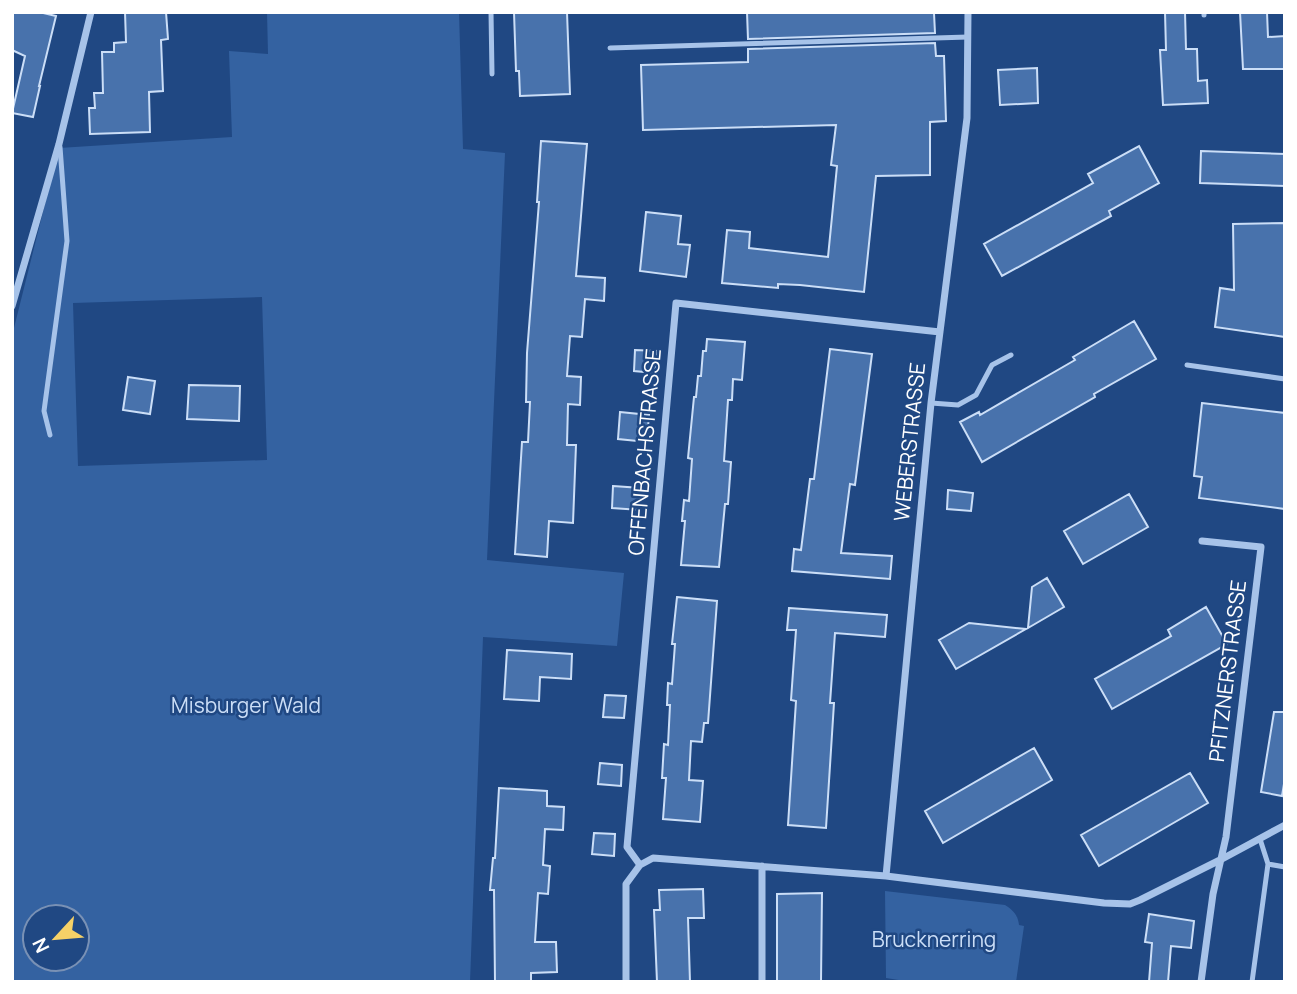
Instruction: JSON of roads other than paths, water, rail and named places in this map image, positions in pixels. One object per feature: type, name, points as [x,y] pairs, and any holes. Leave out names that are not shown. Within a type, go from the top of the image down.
[{"type":"street","points":[[12,306],[59,144],[91,12]]},
{"type":"street","name":"WEBERSTRASSE","points":[[886,876],[932,403],[967,118],[968,12]]},
{"type":"street","name":"OFFENBACHSTRASSE","points":[[640,865],[627,848],[676,303],[940,332]]},
{"type":"street","name":"PFITZNERSTRASSE","points":[[1202,541],[1261,547],[1222,859]]},
{"type":"street","points":[[626,982],[626,884],[640,865],[653,858],[886,876],[1130,904],[1285,825]]},
{"type":"street","points":[[1201,982],[1213,894],[1222,859]]},
{"type":"street","points":[[762,866],[762,982]]},
{"type":"lane","points":[[491,12],[492,74]]},
{"type":"lane","points":[[610,48],[968,37]]},
{"type":"lane","points":[[50,435],[44,411],[67,241],[59,144]]},
{"type":"lane","points":[[932,403],[958,405],[976,395],[992,365],[1011,355]]},
{"type":"lane","points":[[1187,365],[1285,379]]},
{"type":"lane","points":[[1252,982],[1268,864],[1260,839]]},
{"type":"lane","points":[[1268,864],[1285,867]]},
{"type":"park label","name":"Misburger Wald","points":[[246,706]]},
{"type":"park label","name":"Brucknerring","points":[[934,940]]}]
